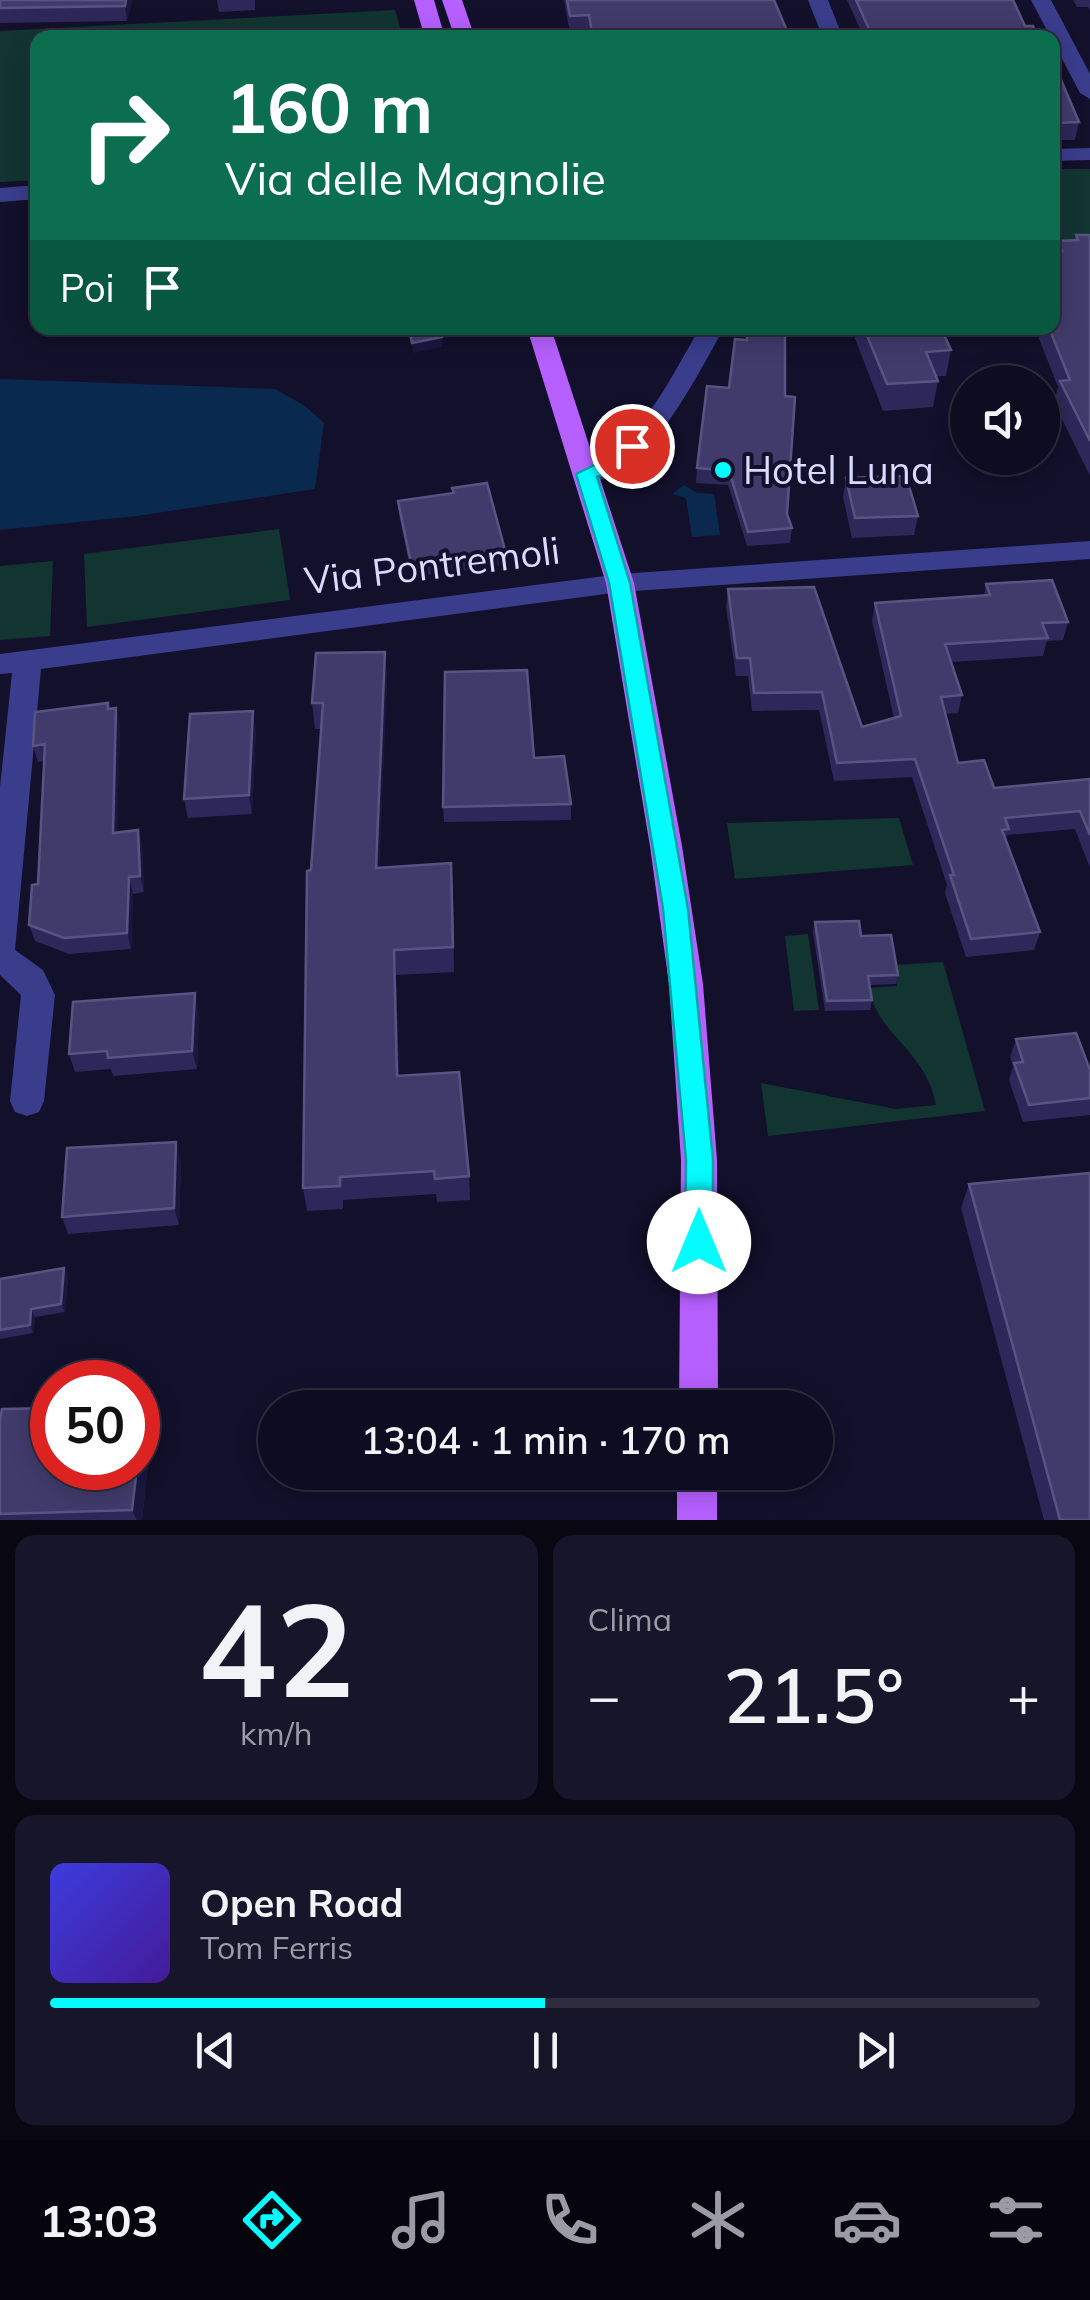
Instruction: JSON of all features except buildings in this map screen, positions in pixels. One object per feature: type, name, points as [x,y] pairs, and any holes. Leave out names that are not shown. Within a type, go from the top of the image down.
[{"type":"main road","points":[[424,0],[433,30]]},
{"type":"main road","points":[[452,0],[461,30]]},
{"type":"main road","points":[[541,335],[620,583],[660,806],[686,984],[699,1160],[698,1390]]},
{"type":"main road","points":[[697,1490],[697,1520]]},
{"type":"street","points":[[818,0],[830,30]]},
{"type":"street","points":[[1041,0],[1057,30]]},
{"type":"street","points":[[1060,36],[1090,93]]},
{"type":"street","points":[[1060,156],[1090,154]]},
{"type":"street","points":[[0,195],[30,193]]},
{"type":"street","points":[[586,474],[616,463],[648,428],[708,335]]},
{"type":"street","name":"Via Pontremoli","points":[[0,948],[13,662],[620,583],[1090,550]]},
{"type":"street","points":[[0,957],[31,980],[38,995],[26,1102]]},
{"type":"green space","points":[[395,10],[401,30],[30,30],[30,180],[0,182],[0,31]]},
{"type":"green space","points":[[1060,169],[1090,169],[1090,250],[1060,254]]},
{"type":"green space","points":[[279,529],[290,600],[87,627],[84,554]]},
{"type":"green space","points":[[53,561],[50,636],[0,640],[0,566]]},
{"type":"green space","points":[[899,818],[913,865],[735,879],[727,823]]},
{"type":"green space","points":[[808,934],[819,1010],[794,1011],[785,936]]},
{"type":"green space","points":[[943,962],[985,1111],[768,1136],[761,1083],[896,1109],[936,1105],[922,1070],[882,1019],[869,988],[897,986],[894,965]]},
{"type":"water","points":[[0,379],[275,389],[305,406],[324,423],[315,489],[137,516],[0,530]]},
{"type":"water","points":[[684,485],[697,493],[714,494],[720,535],[692,537],[686,498],[672,494]]},
{"type":"place","name":"Hotel Luna","points":[[723,470]]},
{"type":"route","points":[[632,446],[616,463],[586,474],[620,583],[676,909],[686,984],[699,1160],[699,1242]]}]
